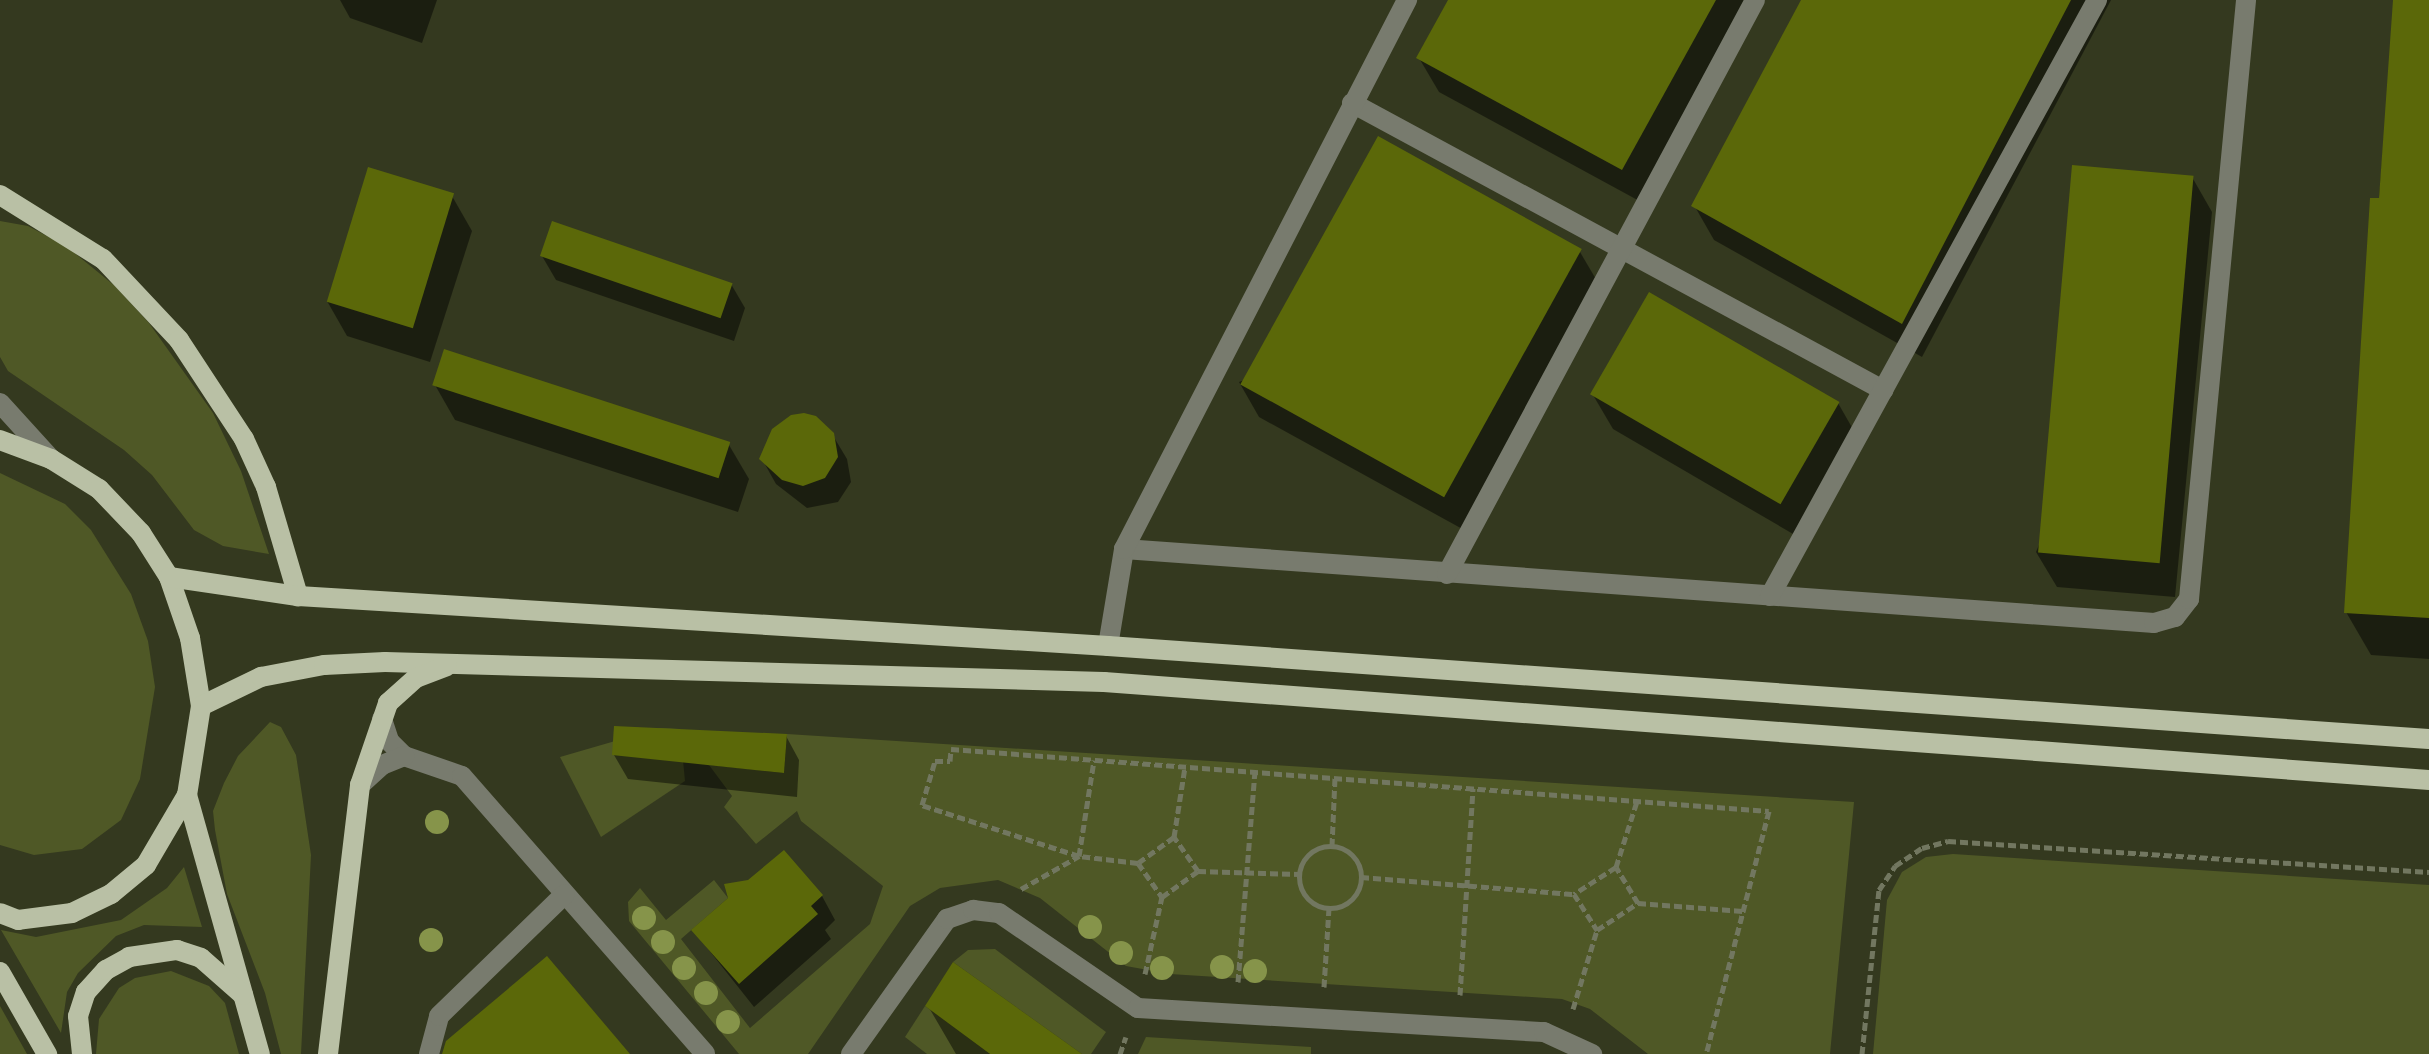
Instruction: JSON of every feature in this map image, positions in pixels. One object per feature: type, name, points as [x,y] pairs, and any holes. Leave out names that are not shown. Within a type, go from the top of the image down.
[{"type":"main road","points":[[0,195],[103,259],[147,300],[188,352],[244,439],[266,487],[298,596]]},
{"type":"main road","points":[[0,440],[51,459],[99,489],[141,533],[169,577],[190,638],[201,706],[187,795],[146,865],[111,894],[72,913],[18,920],[0,913]]},
{"type":"main road","points":[[169,577],[298,596],[1108,646],[2429,739]]},
{"type":"main road","points":[[1104,682],[1108,646]]},
{"type":"main road","points":[[201,706],[261,677],[324,665],[455,663],[1104,682],[2429,780]]},
{"type":"main road","points":[[328,1054],[360,785],[388,703],[416,678],[455,663]]},
{"type":"main road","points":[[187,795],[211,894],[246,997],[260,1054]]},
{"type":"main road","points":[[82,1054],[78,1016],[86,992],[106,970],[129,957],[177,950],[201,958],[246,997]]},
{"type":"main road","points":[[0,972],[47,1054]]},
{"type":"lane","points":[[1108,646],[1124,549],[1407,0]]},
{"type":"lane","points":[[1447,574],[1755,0]]},
{"type":"lane","points":[[1770,596],[2097,0]]},
{"type":"lane","points":[[1124,549],[2154,623],[2175,617],[2189,599],[2246,0]]},
{"type":"lane","points":[[1352,103],[1883,390]]},
{"type":"lane","points":[[0,403],[51,459]]},
{"type":"lane","points":[[382,719],[389,741],[404,756],[462,776],[705,1054]]},
{"type":"lane","points":[[360,785],[382,765],[404,756]]},
{"type":"lane","points":[[429,1054],[439,1016],[565,894]]},
{"type":"lane","points":[[851,1054],[947,919],[973,910],[999,913],[1138,1008],[1457,1026],[1564,1037],[1592,1054]]},
{"type":"path","points":[[1174,837],[1138,863],[1079,856],[922,805],[935,761],[950,761],[951,749],[1769,811],[1706,1054]]},
{"type":"path","points":[[1079,856],[1094,760]]},
{"type":"path","points":[[1185,767],[1174,837],[1198,871]]},
{"type":"path","points":[[1235,1013],[1255,772]]},
{"type":"path","points":[[1332,846],[1335,778]]},
{"type":"path","points":[[1457,1026],[1473,788]]},
{"type":"path","points":[[1361,877],[1574,894],[1616,867],[1637,801]]},
{"type":"path","points":[[1862,1054],[1879,890],[1895,866],[1922,848],[1948,841],[2429,872]]},
{"type":"path","points":[[1332,846],[1351,854],[1361,877],[1352,899],[1329,908],[1307,897],[1300,874],[1313,852],[1332,846]]},
{"type":"path","points":[[999,913],[1022,887],[1079,856]]},
{"type":"path","points":[[1138,863],[1162,897]]},
{"type":"path","points":[[1616,867],[1638,903]]},
{"type":"path","points":[[1138,1008],[1162,897],[1198,871],[1300,874]]},
{"type":"path","points":[[1574,894],[1597,930]]},
{"type":"path","points":[[1564,1037],[1597,930],[1638,903],[1743,911]]},
{"type":"path","points":[[1322,1019],[1329,908]]},
{"type":"green space","points":[[0,221],[28,226],[66,246],[115,286],[149,323],[213,413],[241,471],[269,554],[223,546],[194,530],[152,475],[124,450],[8,371],[0,357]]},
{"type":"green space","points":[[0,473],[65,504],[91,530],[131,594],[148,641],[155,687],[140,779],[121,820],[82,849],[34,855],[0,845]]},
{"type":"green space","points":[[270,722],[281,727],[296,755],[311,855],[301,1054],[281,1054],[265,993],[227,894],[213,811],[238,756]]},
{"type":"green space","points":[[660,728],[680,729],[685,781],[601,837],[560,757]]},
{"type":"green space","points":[[787,734],[1854,802],[1830,1054],[1648,1054],[1590,1009],[1562,999],[1170,974],[1126,966],[1040,898],[998,880],[940,888],[910,906],[808,1054],[739,1054],[629,921],[628,902],[640,888],[666,920],[714,880],[728,898],[681,939],[750,1028],[870,924],[883,886],[801,821],[797,811],[756,844],[724,807],[732,796],[709,765],[784,773]]},
{"type":"green space","points":[[1953,854],[2429,885],[2429,1054],[1873,1054],[1887,900],[1902,872],[1926,857]]},
{"type":"green space","points":[[184,867],[202,927],[144,925],[116,936],[78,973],[67,992],[61,1033],[1,930],[36,937],[121,920],[167,888]]},
{"type":"green space","points":[[995,949],[1106,1032],[1091,1054],[1082,1054],[953,962],[968,950]]},
{"type":"green space","points":[[171,971],[209,986],[225,1003],[239,1054],[96,1054],[99,1019],[119,988],[135,978]]},
{"type":"green space","points":[[0,1006],[27,1054],[0,1054]]},
{"type":"green space","points":[[925,1006],[990,1054],[927,1054],[905,1037]]},
{"type":"green space","points":[[1146,1037],[1311,1047],[1311,1054],[1138,1054]]},
{"type":"building","points":[[1448,0],[1716,0],[1622,170],[1416,58]]},
{"type":"building","points":[[1801,0],[2071,0],[1902,324],[1691,206]]},
{"type":"building","points":[[2393,0],[2429,0],[2429,618],[2344,613],[2370,198],[2379,198]]},
{"type":"building","points":[[1378,136],[1582,249],[1444,497],[1240,384]]},
{"type":"building","points":[[2072,165],[2194,176],[2160,563],[2038,553]]},
{"type":"building","points":[[368,167],[454,193],[413,328],[327,302]]},
{"type":"building","points":[[552,221],[733,283],[721,318],[540,256]]},
{"type":"building","points":[[1649,292],[1840,402],[1781,504],[1590,394]]},
{"type":"building","points":[[444,349],[730,442],[719,478],[432,385]]},
{"type":"building","points":[[804,413],[816,416],[834,433],[838,457],[825,478],[803,486],[782,480],[759,459],[772,429],[791,415]]},
{"type":"building","points":[[614,726],[787,734],[784,773],[612,755]]},
{"type":"building","points":[[784,850],[823,895],[811,906],[818,914],[739,984],[691,930],[728,898],[724,884],[748,880]]},
{"type":"building","points":[[547,956],[630,1054],[442,1054],[446,1041]]},
{"type":"building","points":[[953,962],[1082,1054],[990,1054],[925,1006]]}]
